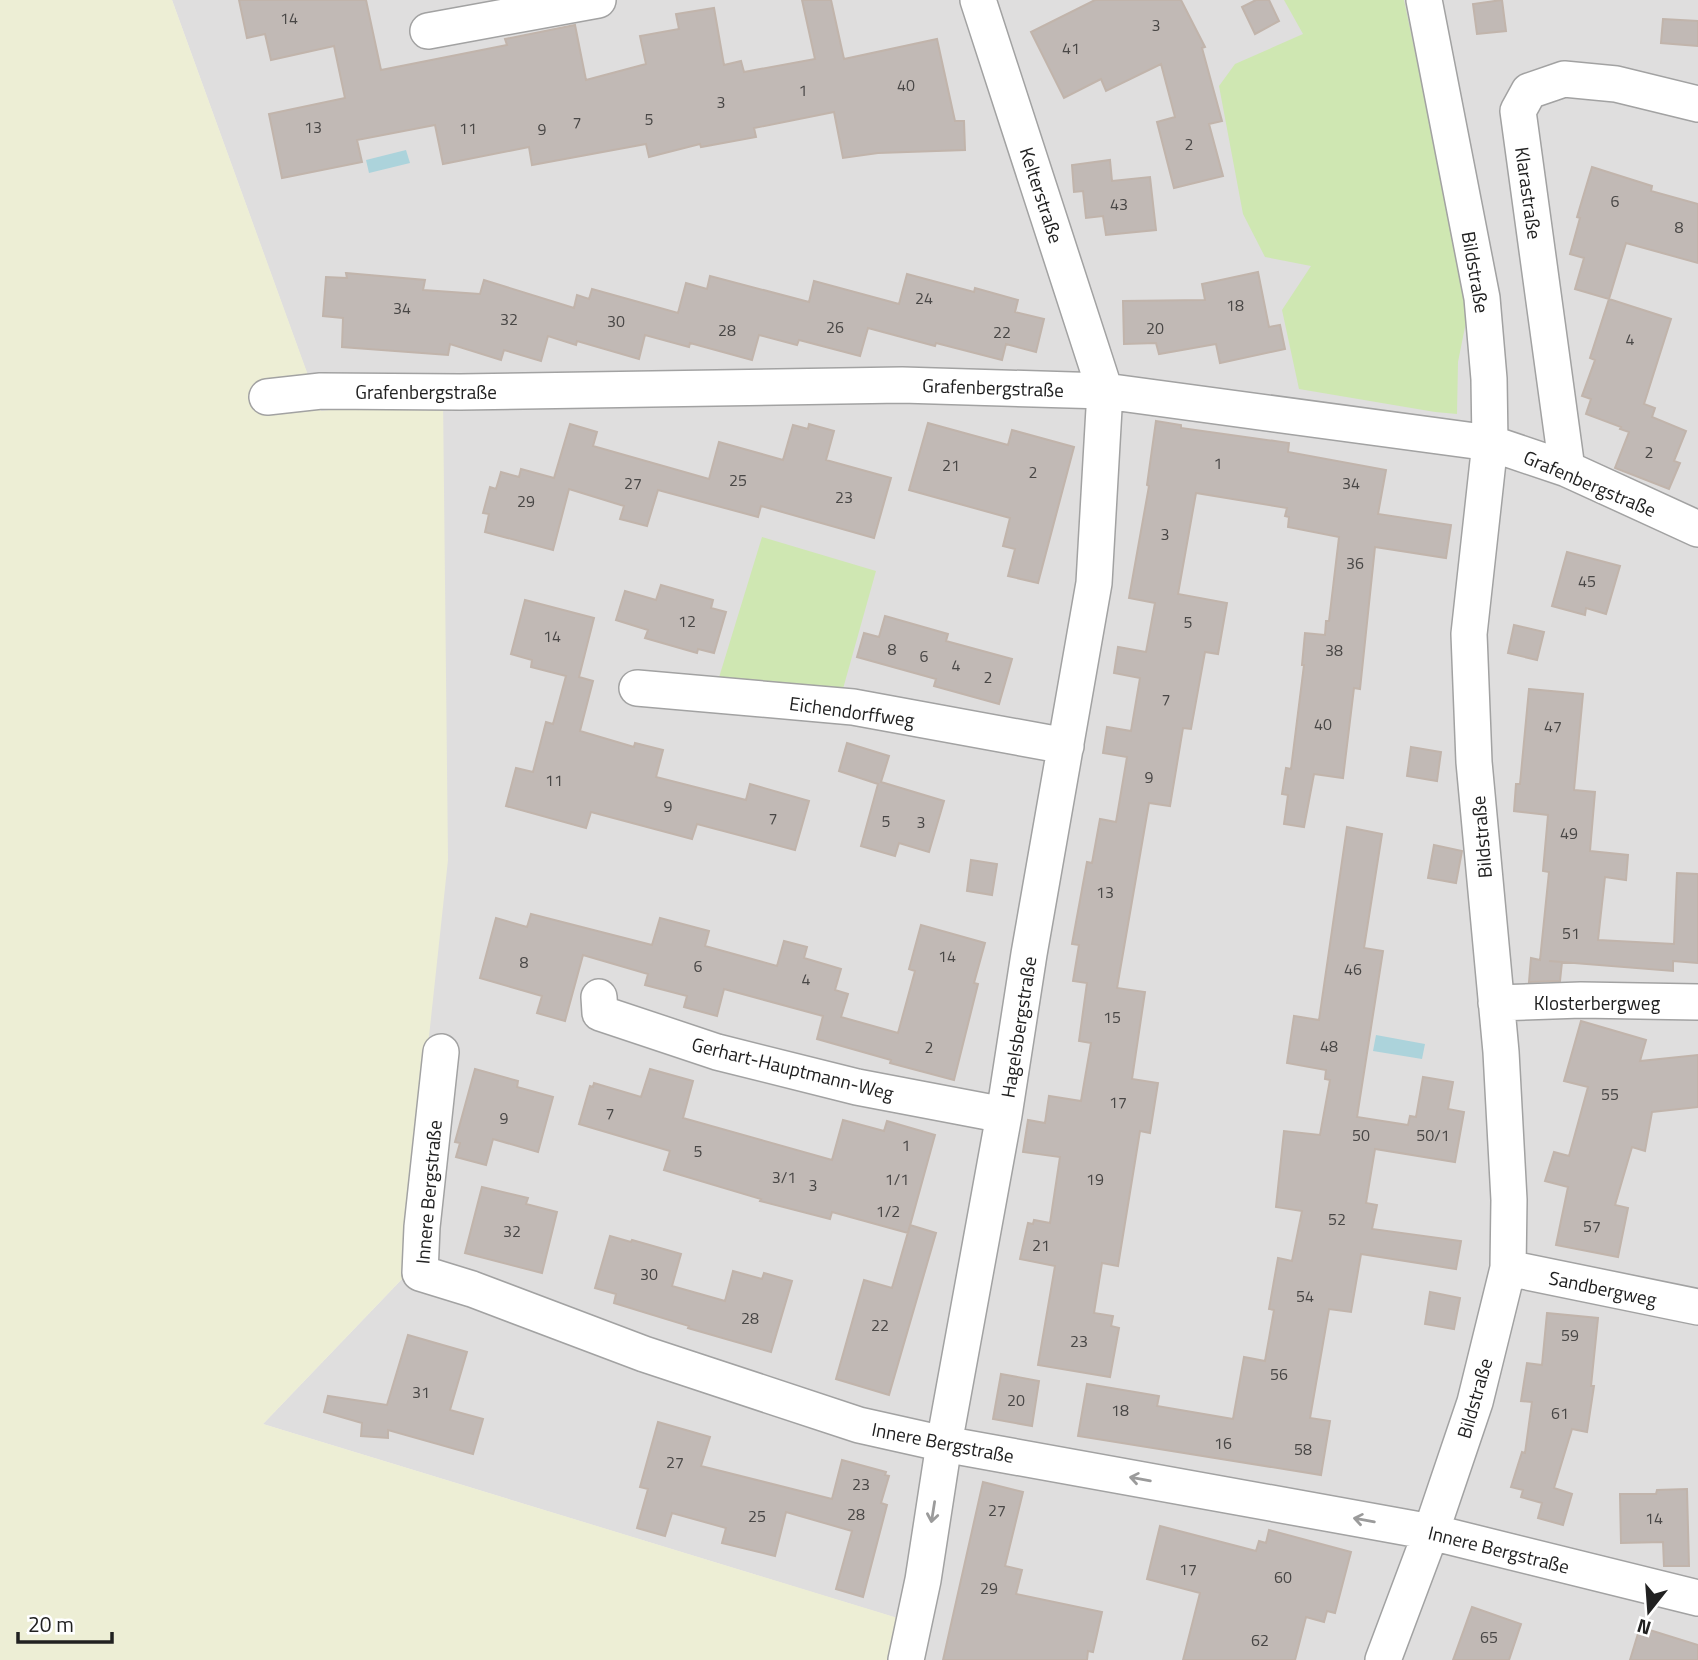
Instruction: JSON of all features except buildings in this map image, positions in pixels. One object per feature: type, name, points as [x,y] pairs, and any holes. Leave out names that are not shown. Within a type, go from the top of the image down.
[{"type":"street","points":[[428,31],[598,0]]},
{"type":"street","name":"Kelterstraße","points":[[978,0],[1105,391]]},
{"type":"street","name":"Bildstraße","points":[[1383,1660],[1431,1532],[1475,1402],[1508,1268],[1509,1200],[1501,1052],[1474,762],[1469,634],[1490,443],[1489,379],[1482,298],[1424,0]]},
{"type":"street","name":"Klarastraße","points":[[1567,468],[1518,111],[1529,91],[1564,79],[1616,84],[1698,104]]},
{"type":"street","name":"Grafenbergstraße","points":[[267,397],[321,391],[902,385],[1105,391],[1490,443],[1567,468],[1698,529]]},
{"type":"street","name":"Hagelsbergstraße","points":[[906,1660],[923,1580],[944,1444],[1004,1115],[1029,954],[1094,583],[1105,391]]},
{"type":"street","name":"Eichendorffweg","points":[[637,688],[853,707],[1066,746]]},
{"type":"street","name":"Gerhart-Hauptmann-Weg","points":[[599,998],[600,1013],[717,1052],[857,1087],[1004,1115]]},
{"type":"street","name":"Klosterbergweg","points":[[1496,1003],[1581,1000],[1698,1002]]},
{"type":"street","name":"Innere Bergstraße","points":[[441,1052],[422,1227],[420,1273],[472,1289],[644,1354],[859,1425],[944,1444],[1431,1532],[1698,1598]]},
{"type":"street","name":"Sandbergweg","points":[[1508,1268],[1698,1307]]},
{"type":"shaded area","points":[[172,0],[1698,0],[1698,1660],[892,1660],[900,1619],[263,1424],[403,1278],[443,397],[321,412]]},
{"type":"green space","points":[[0,0],[172,0],[321,411],[443,397],[448,860],[403,1278],[263,1424],[901,1619],[892,1660],[0,1660]]},
{"type":"green space","points":[[1284,0],[1404,0],[1469,307],[1458,362],[1457,414],[1299,389],[1282,310],[1311,266],[1265,257],[1243,214],[1219,86],[1235,64],[1303,34]]},
{"type":"green space","points":[[762,537],[876,571],[841,696],[717,684]]},
{"type":"water","points":[[406,150],[410,163],[369,173],[366,160]]},
{"type":"water","points":[[1376,1035],[1425,1044],[1422,1059],[1373,1051]]}]
